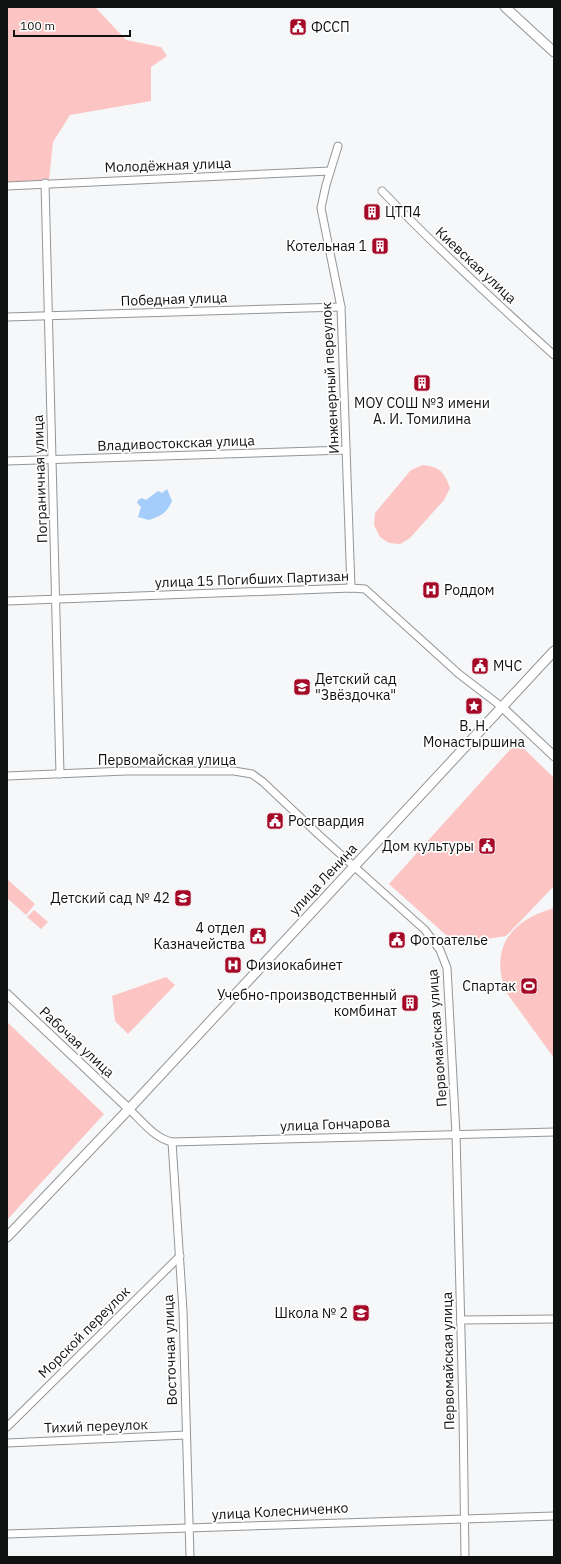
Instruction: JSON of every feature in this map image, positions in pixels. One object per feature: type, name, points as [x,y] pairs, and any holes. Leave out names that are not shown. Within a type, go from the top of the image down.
[{"type":"main road","points":[[505,7],[554,52]]},
{"type":"main road","name":"улица Ленина","points":[[7,1237],[129,1109],[554,651]]},
{"type":"street","name":"Инженерный переулок","points":[[338,146],[321,208],[341,307],[352,588]]},
{"type":"street","name":"Молодёжная улица","points":[[7,186],[45,183],[330,172]]},
{"type":"street","name":"Пограничная улица","points":[[45,183],[60,774]]},
{"type":"street","name":"Киевская улица","points":[[382,191],[416,227],[554,355]]},
{"type":"street","name":"Победная улица","points":[[7,317],[341,307]]},
{"type":"street","name":"Владивостокская улица","points":[[7,461],[346,450]]},
{"type":"street","name":"улица 15 Погибших Партизан","points":[[7,601],[352,588],[365,589],[459,674],[502,707],[554,756]]},
{"type":"street","name":"Первомайская улица","points":[[7,776],[126,772],[234,771],[252,774],[263,782],[319,835],[425,930],[440,950],[447,968],[456,1134],[463,1412],[464,1557]]},
{"type":"street","name":"Рабочая улица","points":[[7,994],[129,1109]]},
{"type":"street","name":"улица Гончарова","points":[[129,1109],[152,1132],[172,1142],[554,1132]]},
{"type":"street","name":"Восточная улица","points":[[172,1142],[183,1311],[188,1529],[190,1557]]},
{"type":"street","name":"Морской переулок","points":[[7,1427],[180,1256]]},
{"type":"street","points":[[460,1320],[554,1319]]},
{"type":"street","name":"Тихий переулок","points":[[7,1442],[186,1435]]},
{"type":"street","name":"улица Колесниченко","points":[[7,1534],[188,1529],[350,1521],[554,1516]]},
{"type":"shaded area","points":[[7,7],[95,7],[126,40],[161,47],[167,56],[151,67],[151,101],[70,115],[53,142],[49,180],[7,182]]},
{"type":"shaded area","points":[[423,465],[434,467],[441,471],[450,488],[444,500],[410,538],[400,544],[389,543],[380,537],[374,525],[375,513],[411,470]]},
{"type":"shaded area","points":[[517,742],[554,778],[554,886],[506,936],[456,944],[389,884]]},
{"type":"shaded area","points":[[7,879],[35,904],[26,915],[7,898]]},
{"type":"shaded area","name":"Спартак","points":[[554,908],[554,1058],[506,992],[501,976],[500,962],[502,949],[515,928],[539,913]]},
{"type":"shaded area","points":[[34,910],[48,922],[41,929],[27,917]]},
{"type":"shaded area","points":[[166,977],[175,985],[128,1034],[115,1021],[112,996]]},
{"type":"shaded area","points":[[7,1022],[104,1114],[7,1220]]},
{"type":"water","points":[[167,489],[172,501],[166,511],[149,520],[138,517],[141,507],[137,503],[138,500],[142,498],[146,500],[158,491],[162,493]]},
{"type":"place","name":"ФССП","points":[[298,27]]},
{"type":"place","name":"ЦТП4","points":[[372,212]]},
{"type":"place","name":"Котельная 1","points":[[380,246]]},
{"type":"place","name":"МОУ СОШ №3 имени А. И. Томилина","points":[[422,383]]},
{"type":"place","name":"Роддом","points":[[431,590]]},
{"type":"place","name":"МЧС","points":[[480,666]]},
{"type":"place","name":"Детский сад \"Звёздочка\"","points":[[302,687]]},
{"type":"place","name":"В. Н. Монастыршина","points":[[474,706]]},
{"type":"place","name":"Росгвардия","points":[[275,821]]},
{"type":"place","name":"Дом культуры","points":[[487,846]]},
{"type":"place","name":"Детский сад № 42","points":[[183,898]]},
{"type":"place","name":"4 отдел Казначейства","points":[[258,936]]},
{"type":"place","name":"Фотоателье","points":[[397,940]]},
{"type":"place","name":"Физиокабинет","points":[[233,965]]},
{"type":"place","name":"Спартак","points":[[529,986]]},
{"type":"place","name":"Учебно-производственный комбинат","points":[[410,1003]]},
{"type":"place","name":"Школа № 2","points":[[361,1313]]}]
